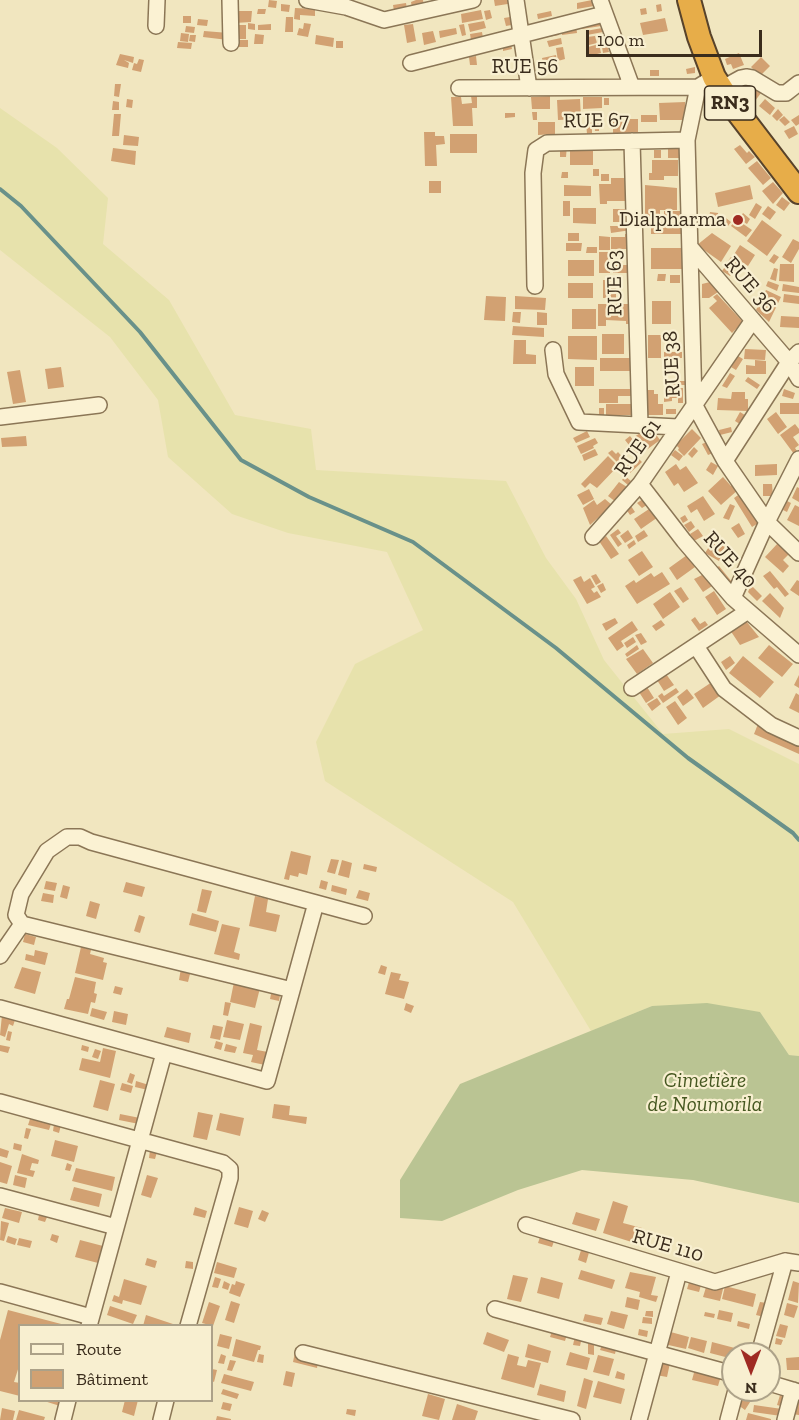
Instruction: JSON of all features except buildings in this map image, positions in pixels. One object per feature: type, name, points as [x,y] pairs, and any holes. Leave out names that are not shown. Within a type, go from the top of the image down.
[{"type":"highway","name":"RN3","points":[[689,0],[711,84],[730,102],[799,192]]},
{"type":"street","points":[[156,26],[157,0]]},
{"type":"street","points":[[230,0],[231,43]]},
{"type":"street","points":[[307,0],[346,4],[384,20],[473,0]]},
{"type":"street","points":[[516,0],[529,88]]},
{"type":"street","points":[[411,63],[521,35],[602,7],[632,87]]},
{"type":"street","points":[[711,84],[746,77],[752,78],[777,93],[786,93],[799,83]]},
{"type":"street","name":"RUE 56","points":[[459,88],[711,84]]},
{"type":"street","name":"RUE 38","points":[[711,84],[687,140],[694,404],[724,462],[767,522],[799,553]]},
{"type":"street","name":"RUE 67","points":[[535,286],[533,173],[536,150],[547,143],[687,140]]},
{"type":"street","name":"RUE 63","points":[[632,141],[640,425]]},
{"type":"street","name":"RUE 36","points":[[690,247],[753,320],[794,357],[799,379]]},
{"type":"street","name":"RUE 61","points":[[593,537],[640,484],[753,320]]},
{"type":"street","points":[[553,350],[556,374],[579,422],[678,427]]},
{"type":"street","points":[[724,462],[794,357]]},
{"type":"street","points":[[0,417],[99,405]]},
{"type":"street","points":[[733,598],[767,522],[799,459]]},
{"type":"street","name":"RUE 40","points":[[640,484],[684,541],[733,598],[799,654]]},
{"type":"street","points":[[632,688],[748,611]]},
{"type":"street","points":[[696,646],[724,689],[771,725],[799,738]]},
{"type":"street","points":[[292,990],[22,924],[16,915],[21,894],[47,851],[67,837],[80,837],[91,842],[364,916]]},
{"type":"street","points":[[0,1008],[267,1081],[316,903]]},
{"type":"street","points":[[0,956],[22,924]]},
{"type":"street","points":[[0,1293],[90,1321],[164,1053]]},
{"type":"street","points":[[0,1102],[223,1163],[230,1169],[230,1178],[189,1324]]},
{"type":"street","points":[[0,1196],[116,1227]]},
{"type":"street","name":"RUE 110","points":[[526,1225],[715,1282],[792,1262]]},
{"type":"street","points":[[763,1342],[792,1262]]},
{"type":"street","points":[[639,1420],[679,1272]]},
{"type":"street","points":[[495,1309],[721,1371]]},
{"type":"street","points":[[303,1353],[572,1420]]},
{"type":"street","points":[[781,1387],[796,1391],[785,1420]]},
{"type":"street","points":[[63,1420],[68,1402]]},
{"type":"street","points":[[161,1420],[166,1402]]},
{"type":"street","points":[[728,1420],[733,1402]]},
{"type":"shaded area","points":[[0,108],[57,148],[108,198],[103,244],[169,300],[235,415],[311,429],[316,470],[506,481],[546,558],[576,599],[604,660],[663,734],[729,729],[799,764],[799,1056],[789,1055],[760,1012],[652,1006],[591,1031],[513,902],[325,781],[316,742],[355,664],[423,630],[387,552],[288,533],[232,514],[168,457],[158,400],[110,337],[0,250]]},
{"type":"green space","name":"Cimetière de Noumorila","points":[[707,1003],[760,1012],[789,1055],[799,1056],[799,1203],[693,1180],[582,1170],[518,1190],[442,1221],[400,1218],[400,1180],[460,1084],[652,1006]]},
{"type":"waterway","points":[[0,189],[21,206],[140,332],[241,460],[309,497],[413,542],[556,648],[688,758],[793,833],[799,840]]},
{"type":"place","name":"Dialpharma","points":[[738,220]]}]
